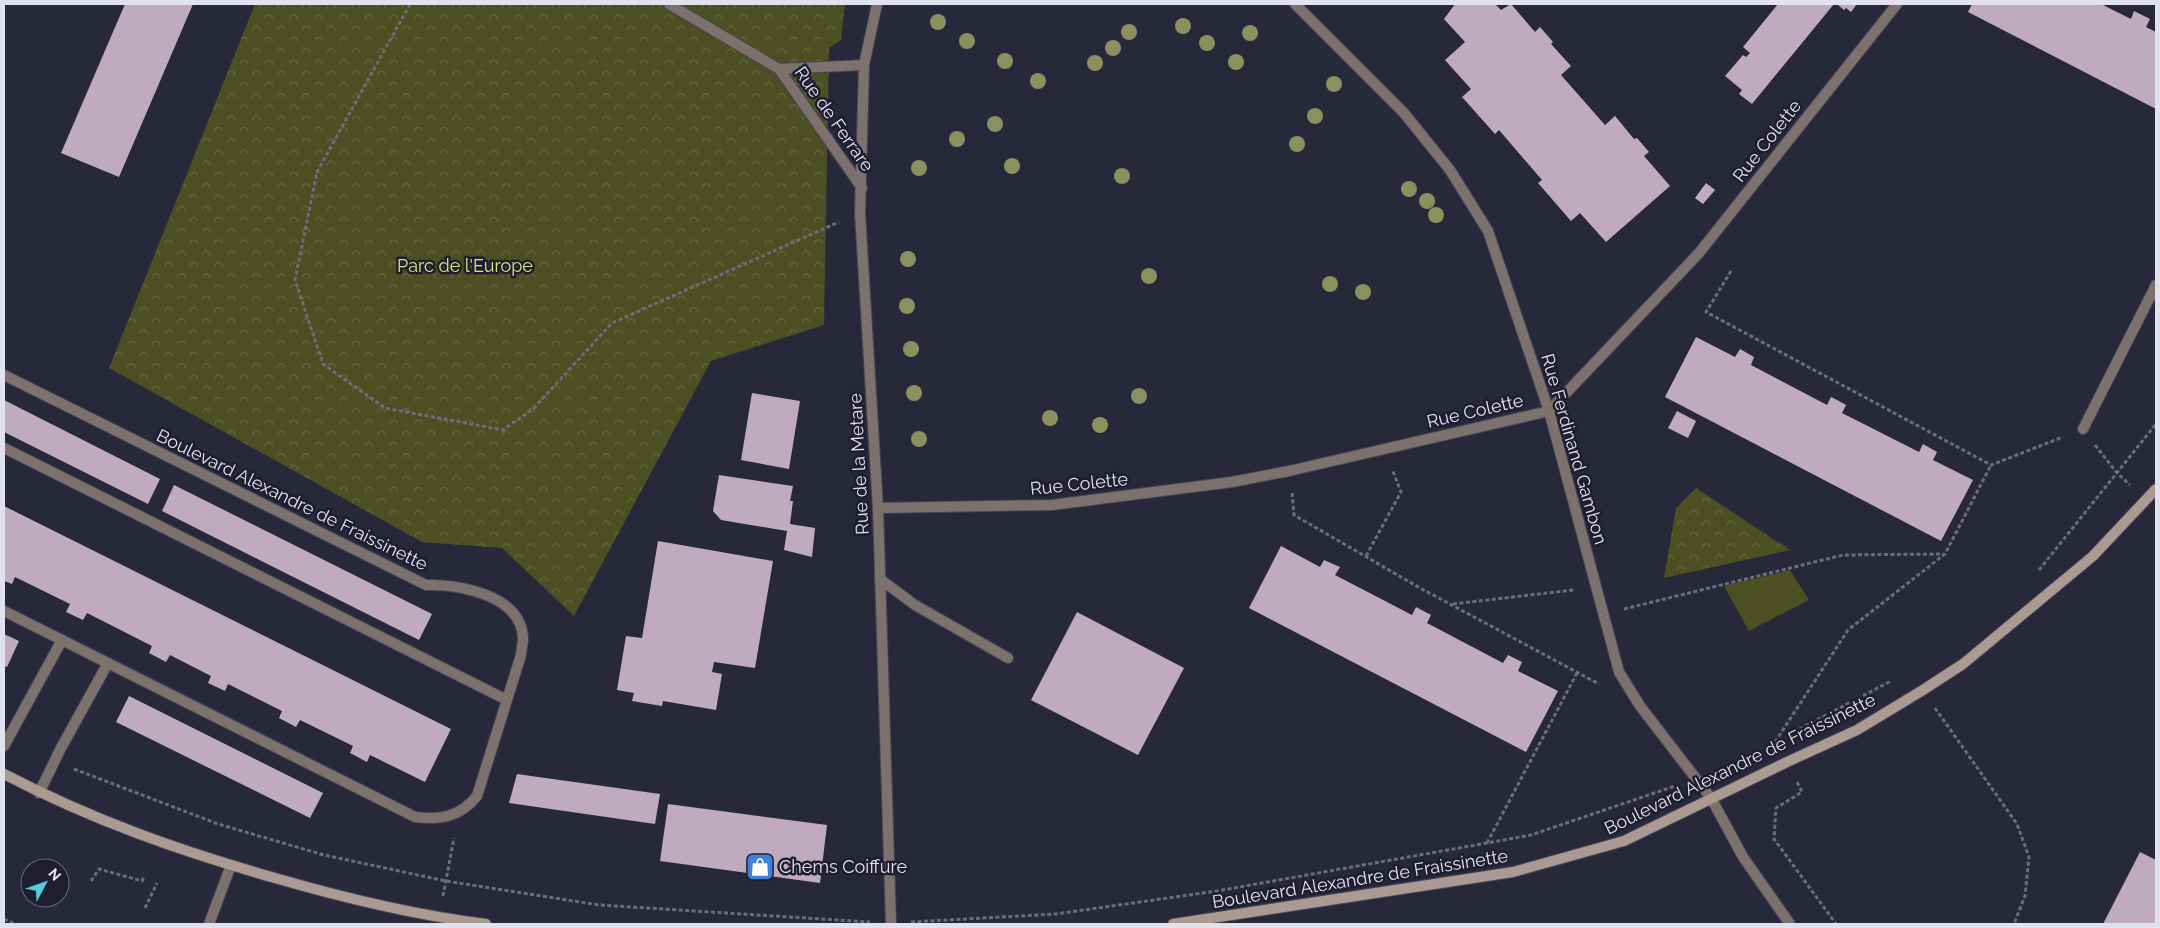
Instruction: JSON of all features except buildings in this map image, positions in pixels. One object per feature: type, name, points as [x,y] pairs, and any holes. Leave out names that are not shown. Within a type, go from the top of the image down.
[{"type":"street","name":"Rue de Ferrare","points":[[669,4],[779,69],[862,188]]},
{"type":"street","name":"Rue de la Metare","points":[[877,4],[864,65],[860,213],[878,508],[891,924]]},
{"type":"street","name":"Rue Ferdinand Gambon","points":[[1295,4],[1404,113],[1450,170],[1488,232],[1549,411],[1619,672],[1640,706],[1711,798],[1743,857],[1790,924]]},
{"type":"street","name":"Rue Colette","points":[[878,508],[1052,505],[1232,482],[1289,471],[1549,411],[1699,253],[1897,4]]},
{"type":"street","name":"Rue de Ferrare","points":[[779,69],[864,65]]},
{"type":"street","points":[[2083,429],[2156,284]]},
{"type":"street","name":"Boulevard Alexandre de Fraissinette","points":[[4,374],[426,585],[464,587],[495,599],[508,608],[519,622],[523,638],[521,655],[477,796],[459,813]]},
{"type":"street","points":[[4,448],[507,700]]},
{"type":"street","name":"Boulevard Alexandre de Fraissinette","points":[[1173,924],[1513,872],[1624,841],[1786,762],[1857,730],[1963,664],[2093,556],[2156,489]]},
{"type":"street","points":[[880,579],[915,605],[1008,658]]},
{"type":"street","points":[[4,611],[415,817],[433,819],[459,813]]},
{"type":"street","points":[[4,746],[62,640]]},
{"type":"street","points":[[39,793],[54,761],[108,663]]},
{"type":"street","points":[[4,774],[39,793],[129,832],[231,865],[357,900],[438,917],[486,924]]},
{"type":"street","points":[[210,924],[231,865]]},
{"type":"path","points":[[410,4],[316,172],[295,280],[323,364],[385,408],[503,430],[533,409],[612,323],[860,213]]},
{"type":"path","points":[[1731,271],[1706,312],[1991,465]]},
{"type":"path","points":[[2038,571],[2156,424]]},
{"type":"path","points":[[1775,742],[1848,630],[1945,554],[1991,465],[2083,429],[2117,473],[2146,501]]},
{"type":"path","points":[[1366,556],[1401,492],[1384,448]]},
{"type":"path","points":[[1289,471],[1294,515],[1420,588],[1600,685]]},
{"type":"path","points":[[1604,614],[1843,555],[1945,554]]},
{"type":"path","points":[[1451,605],[1597,588]]},
{"type":"path","points":[[1487,843],[1577,672]]},
{"type":"path","points":[[1792,733],[1894,679]]},
{"type":"path","points":[[1923,690],[2017,824],[2029,857],[2025,896],[2014,924]]},
{"type":"path","points":[[1766,746],[1784,737]]},
{"type":"path","points":[[54,761],[218,824],[324,855],[446,880],[599,905],[891,924],[1056,914],[1216,891],[1487,843],[1531,835],[1697,779]]},
{"type":"path","points":[[1786,762],[1802,792],[1776,808],[1774,839],[1836,924]]},
{"type":"path","points":[[438,917],[459,813]]},
{"type":"path","points":[[92,881],[99,870],[142,881],[144,876]]},
{"type":"path","points":[[145,908],[157,882]]},
{"type":"path","points":[[4,919],[14,924]]},
{"type":"green space","name":"Parc de l'Europe","points":[[255,4],[845,4],[841,40],[829,48],[824,325],[711,361],[574,616],[502,548],[422,542],[109,368]]},
{"type":"green space","points":[[1696,488],[1790,550],[1664,578],[1676,508]]},
{"type":"green space","points":[[1790,570],[1809,600],[1749,631],[1724,586]]},
{"type":"place","name":"Chems Coiffure","points":[[760,867]]}]
